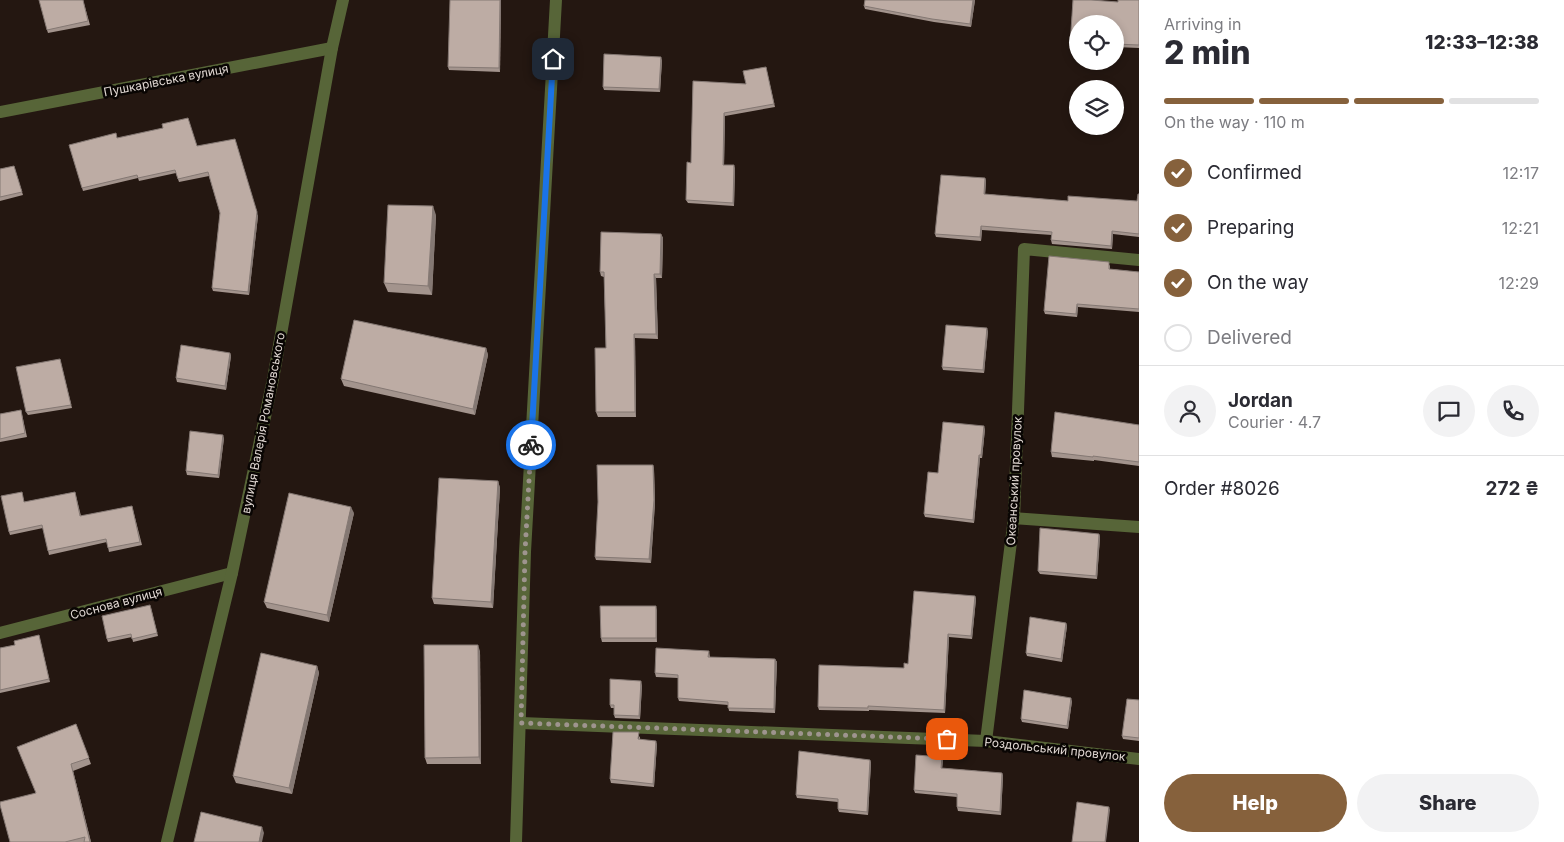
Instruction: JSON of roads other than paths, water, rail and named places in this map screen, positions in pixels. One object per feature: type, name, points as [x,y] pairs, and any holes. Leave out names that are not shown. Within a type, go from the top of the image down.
[{"type":"street","name":"вулиця Валерія Романовського","points":[[167,842],[232,573],[273,379],[332,48],[343,0]]},
{"type":"street","points":[[516,842],[525,552],[556,0]]},
{"type":"street","name":"Пушкарівська вулиця","points":[[0,112],[332,48]]},
{"type":"street","name":"Океанський провулок","points":[[986,741],[1014,518],[1024,249],[1139,260]]},
{"type":"street","points":[[1014,518],[1139,528]]},
{"type":"street","name":"Соснова вулиця","points":[[0,633],[232,573]]},
{"type":"street","name":"Роздольський провулок","points":[[521,723],[986,741],[1139,759]]}]
